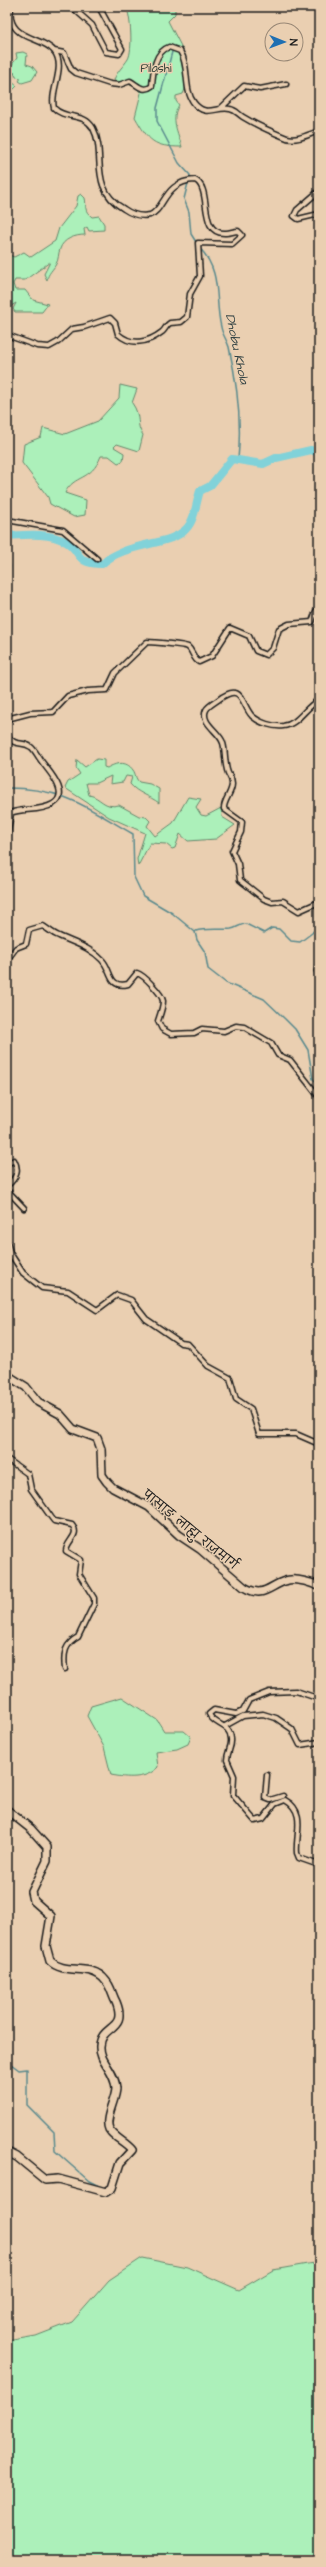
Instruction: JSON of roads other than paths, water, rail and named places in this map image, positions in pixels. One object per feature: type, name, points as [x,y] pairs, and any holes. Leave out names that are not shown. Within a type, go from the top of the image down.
[{"type":"main road","name":"पासाङ् लाह्मु राजमार्ग","points":[[7,1375],[26,1387],[38,1402],[60,1414],[72,1429],[97,1438],[101,1449],[102,1475],[113,1488],[149,1507],[179,1535],[200,1548],[244,1587],[252,1591],[265,1591],[284,1581],[297,1579],[319,1586]]},
{"type":"main road","points":[[7,1810],[31,1829],[47,1847],[47,1861],[32,1892],[34,1901],[51,1916],[46,1946],[50,1961],[67,1970],[85,1970],[104,1978],[120,2009],[118,2022],[104,2035],[100,2046],[102,2058],[115,2080],[115,2098],[108,2124],[109,2129],[117,2138],[132,2150],[117,2168],[112,2188],[106,2192],[58,2179],[45,2180],[17,2157],[7,2152]]},
{"type":"street","points":[[7,335],[37,346],[49,347],[58,342],[72,329],[84,327],[110,318],[115,323],[118,334],[127,341],[134,342],[154,337],[164,331],[170,322],[184,320],[188,313],[190,294],[200,276],[197,250],[198,243],[232,244],[242,235],[238,231],[225,233],[214,228],[206,214],[201,186],[198,182],[190,180],[168,192],[159,209],[149,215],[136,215],[116,204],[107,192],[101,178],[98,165],[98,144],[93,128],[83,118],[61,113],[54,108],[53,99],[59,64],[54,51],[43,43],[27,38],[21,33],[12,19],[12,7]]},
{"type":"street","points":[[72,7],[92,25],[106,52],[119,54],[122,49],[99,7]]},
{"type":"street","points":[[54,51],[61,51],[64,53],[71,69],[76,73],[110,84],[119,85],[130,81],[140,88],[145,89],[152,86],[156,63],[160,53],[169,47],[180,51],[187,65],[191,97],[194,103],[207,112],[215,112],[221,108],[244,86],[260,90],[286,84]]},
{"type":"street","points":[[221,108],[235,110],[242,117],[286,137],[298,138],[319,131]]},
{"type":"street","points":[[319,191],[297,210],[294,216],[298,218],[319,214]]},
{"type":"street","points":[[7,520],[63,530],[97,559]]},
{"type":"street","points":[[7,719],[30,713],[53,712],[68,696],[88,691],[107,690],[115,673],[147,642],[161,645],[183,645],[189,648],[199,662],[212,656],[230,628],[247,635],[256,651],[266,655],[273,648],[279,629],[289,624],[312,622],[316,611],[319,610]]},
{"type":"street","points":[[319,700],[304,710],[297,721],[282,726],[265,724],[258,720],[252,715],[245,700],[235,694],[226,694],[207,708],[205,714],[207,722],[221,737],[226,766],[232,779],[231,789],[224,809],[242,822],[241,832],[232,851],[238,864],[240,880],[264,899],[272,902],[283,901],[299,911],[319,902]]},
{"type":"street","points":[[7,735],[13,743],[33,748],[52,775],[59,790],[58,800],[54,803],[31,811],[11,813],[7,838]]},
{"type":"street","points":[[7,960],[16,948],[26,944],[29,930],[43,926],[58,936],[76,942],[100,958],[108,968],[110,979],[115,983],[128,984],[137,974],[145,976],[161,997],[162,1006],[158,1021],[166,1032],[171,1034],[194,1033],[202,1029],[224,1032],[236,1026],[244,1027],[271,1043],[278,1055],[290,1060],[319,1097]]},
{"type":"street","points":[[319,962],[317,970],[319,978]]},
{"type":"street","points":[[7,1164],[14,1160],[17,1170],[14,1179],[7,1186]]},
{"type":"street","points":[[7,1190],[24,1208]]},
{"type":"street","points":[[7,1241],[10,1253],[23,1273],[42,1288],[68,1291],[97,1310],[117,1296],[131,1300],[146,1319],[177,1341],[188,1344],[208,1366],[230,1378],[236,1399],[251,1409],[260,1434],[296,1434],[304,1436],[319,1444]]},
{"type":"street","points":[[7,1459],[28,1474],[31,1489],[41,1499],[51,1517],[54,1520],[72,1525],[75,1529],[75,1535],[67,1545],[66,1551],[81,1560],[79,1574],[92,1593],[94,1604],[78,1637],[71,1640],[66,1647],[65,1669]]},
{"type":"street","points":[[319,1693],[314,1697],[296,1691],[269,1692],[248,1700],[243,1710],[236,1714],[211,1711],[209,1714],[213,1720],[225,1726],[231,1738],[226,1760],[234,1776],[232,1790],[235,1798],[255,1821],[263,1820],[275,1804],[285,1800],[288,1802],[296,1812],[300,1825],[296,1853],[299,1858],[319,1865]]},
{"type":"street","points":[[225,1726],[243,1716],[263,1714],[276,1718],[292,1729],[300,1745],[319,1742]]},
{"type":"street","points":[[266,1775],[266,1798],[270,1800],[283,1796]]},
{"type":"waterway","name":"Dhobu Khola","points":[[172,52],[157,108],[157,121],[179,163],[190,175],[184,199],[189,212],[191,234],[196,242]]},
{"type":"waterway","name":"Dhobu Khola","points":[[199,247],[212,266],[215,276],[221,327],[229,347],[232,361],[239,417],[238,459]]},
{"type":"waterway","points":[[7,536],[45,535],[59,539],[71,545],[79,556],[87,562],[102,564],[111,557],[122,552],[170,539],[186,529],[193,516],[200,491],[210,486],[232,459],[263,464],[276,458],[311,450],[319,453]]},
{"type":"waterway","points":[[7,562],[10,566],[7,587]]},
{"type":"waterway","points":[[7,788],[44,791],[60,795],[88,808],[133,834],[134,877],[143,896],[172,913],[195,932],[197,940],[205,952],[208,969],[226,983],[264,999],[295,1029],[308,1050],[313,1079],[319,1084]]},
{"type":"waterway","points":[[196,931],[231,929],[246,924],[264,933],[272,928],[279,929],[291,941],[300,942],[312,933],[319,924]]},
{"type":"waterway","points":[[7,2061],[19,2070],[27,2069],[27,2105],[54,2132],[55,2151],[89,2181],[103,2188]]},
{"type":"park label","name":"Pilashi","points":[[156,68]]}]
